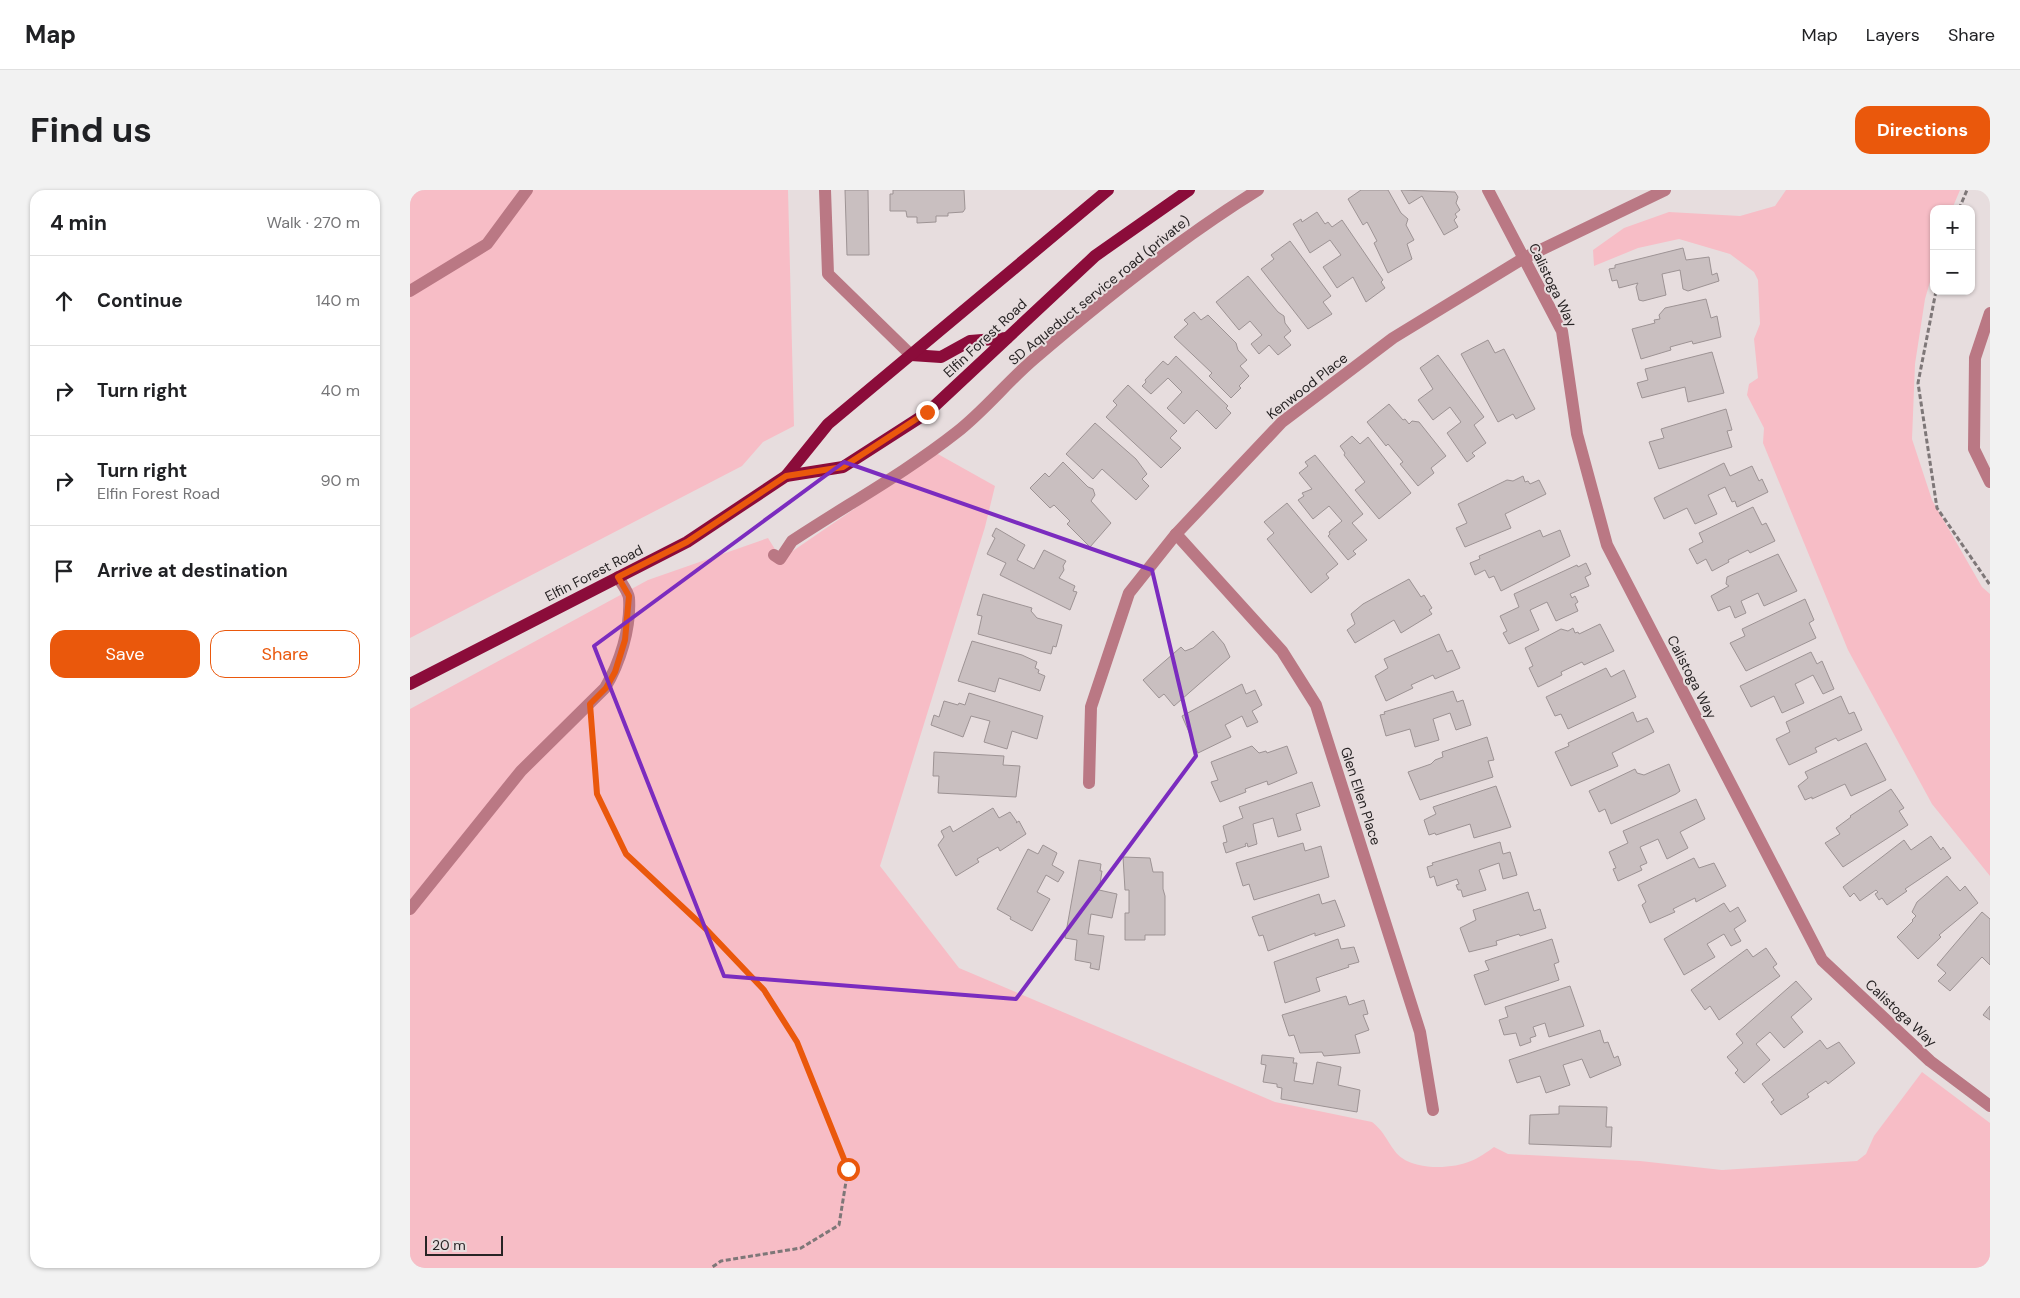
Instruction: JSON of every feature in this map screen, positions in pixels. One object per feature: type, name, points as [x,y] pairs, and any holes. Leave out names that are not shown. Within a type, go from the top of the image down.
[{"type":"main road","name":"Elfin Forest Road","points":[[410,684],[687,542],[786,476],[828,424],[1108,190]]},
{"type":"main road","name":"Elfin Forest Road","points":[[786,476],[843,467],[927,412],[1095,256],[1189,190]]},
{"type":"main road","points":[[911,355],[941,357],[970,341],[1007,338]]},
{"type":"street","points":[[410,291],[487,244],[527,190]]},
{"type":"street","points":[[825,190],[828,274],[911,355]]},
{"type":"street","name":"SD Aqueduct service road (private)","points":[[774,555],[780,559],[792,541],[916,464],[959,431],[1033,360],[1120,289],[1211,219],[1258,190]]},
{"type":"street","name":"Calistoga Way","points":[[1488,190],[1562,331],[1577,434],[1607,545],[1822,960],[1930,1060],[1990,1106]]},
{"type":"street","name":"Kenwood Place","points":[[1089,783],[1091,708],[1129,593],[1176,534],[1282,422],[1393,338],[1524,258],[1666,190]]},
{"type":"street","points":[[1990,313],[1976,358],[1974,449],[1990,482]]},
{"type":"street","name":"Glen Ellen Place","points":[[1176,534],[1282,651],[1316,705],[1420,1032],[1434,1110]]},
{"type":"street","points":[[410,909],[521,770],[606,688],[615,672],[625,640],[629,596],[618,577]]},
{"type":"path","points":[[1961,205],[1967,190]]},
{"type":"path","points":[[1935,295],[1918,383],[1937,508],[1990,585]]},
{"type":"path","points":[[590,704],[597,794],[626,854],[706,929],[764,990],[797,1042],[848,1169],[839,1225],[801,1248],[721,1262],[711,1268]]},
{"type":"highlighted area","points":[[844,462],[1152,570],[1196,756],[1016,999],[724,976],[594,646]]},
{"type":"shaded area","points":[[410,190],[788,190],[794,426],[763,442],[742,466],[410,638]]},
{"type":"shaded area","points":[[1786,190],[1960,190],[1954,205],[1930,205],[1930,282],[1925,299],[1915,364],[1912,439],[1932,500],[1982,587],[1990,594],[1990,876],[1932,804],[1848,650],[1763,443],[1764,428],[1747,395],[1749,384],[1758,378],[1754,339],[1760,324],[1758,280],[1754,272],[1730,254],[1679,239],[1638,248],[1594,266],[1593,250],[1624,228],[1669,212],[1740,216],[1775,206]]},
{"type":"shaded area","points":[[936,453],[995,486],[985,527],[880,866],[959,968],[1275,1102],[1372,1122],[1398,1155],[1409,1162],[1426,1166],[1445,1167],[1464,1164],[1494,1147],[1508,1154],[1640,1161],[1722,1170],[1857,1161],[1866,1154],[1874,1136],[1922,1072],[1990,1123],[1990,1268],[410,1268],[410,709],[648,580],[768,538],[781,559]]},
{"type":"building","points":[[845,190],[868,190],[869,255],[847,255]]},
{"type":"building","points":[[893,190],[964,190],[965,209],[963,212],[948,213],[948,216],[936,216],[936,222],[917,223],[917,217],[907,217],[906,211],[890,211],[890,194],[893,194]]},
{"type":"building","points":[[1361,190],[1388,190],[1401,213],[1408,219],[1406,225],[1414,240],[1407,244],[1412,259],[1388,273],[1374,243],[1377,241],[1367,222],[1363,225],[1348,199]]},
{"type":"building","points":[[1401,190],[1455,192],[1458,197],[1456,203],[1460,210],[1455,214],[1457,217],[1454,220],[1458,227],[1444,235],[1422,196],[1409,204]]},
{"type":"building","points":[[1317,212],[1325,224],[1328,222],[1332,227],[1342,220],[1383,280],[1381,282],[1385,288],[1366,302],[1353,277],[1337,288],[1323,267],[1341,255],[1330,240],[1310,253],[1293,224],[1301,219],[1302,222]]},
{"type":"building","points":[[1290,241],[1331,296],[1323,302],[1332,314],[1308,329],[1261,269],[1274,259],[1271,255]]},
{"type":"building","points":[[1683,248],[1686,260],[1709,257],[1712,275],[1717,273],[1719,281],[1688,291],[1683,289],[1680,270],[1662,274],[1666,295],[1643,301],[1639,300],[1636,287],[1638,283],[1619,288],[1617,280],[1612,281],[1609,269],[1615,268],[1615,265]]},
{"type":"building","points":[[1248,276],[1278,312],[1284,316],[1285,323],[1291,331],[1284,337],[1291,345],[1278,355],[1269,345],[1259,354],[1251,344],[1262,335],[1250,321],[1239,330],[1216,302]]},
{"type":"building","points":[[1706,299],[1711,318],[1717,316],[1721,337],[1693,344],[1692,341],[1670,347],[1671,350],[1641,359],[1632,329],[1655,323],[1654,320],[1660,319],[1659,315],[1665,308]]},
{"type":"building","points":[[1194,312],[1201,320],[1208,315],[1236,343],[1238,350],[1247,360],[1240,366],[1249,376],[1231,398],[1209,376],[1212,373],[1174,337],[1188,324],[1184,320]]},
{"type":"building","points":[[1488,340],[1495,353],[1504,349],[1535,409],[1516,419],[1513,414],[1498,422],[1461,354]]},
{"type":"building","points":[[1712,352],[1724,393],[1688,402],[1685,387],[1642,398],[1637,383],[1648,380],[1645,369]]},
{"type":"building","points":[[1438,355],[1484,417],[1474,425],[1486,443],[1472,453],[1475,456],[1467,462],[1447,433],[1461,422],[1450,407],[1433,420],[1418,400],[1433,389],[1420,368]]},
{"type":"building","points":[[1176,356],[1228,406],[1226,408],[1231,413],[1216,429],[1197,410],[1184,424],[1167,408],[1182,392],[1168,378],[1151,394],[1142,386],[1146,382],[1145,380],[1163,361],[1168,365]]},
{"type":"building","points":[[1128,385],[1177,431],[1170,438],[1181,448],[1161,468],[1106,417],[1117,405],[1113,401]]},
{"type":"building","points":[[1389,404],[1409,424],[1412,421],[1419,422],[1446,456],[1431,468],[1434,473],[1418,486],[1400,464],[1403,462],[1388,444],[1386,446],[1367,422]]},
{"type":"building","points":[[1726,409],[1732,430],[1727,431],[1732,447],[1659,469],[1649,442],[1664,438],[1661,429]]},
{"type":"building","points":[[1095,423],[1136,459],[1147,474],[1142,479],[1149,486],[1136,500],[1102,469],[1093,479],[1066,454]]},
{"type":"building","points":[[1352,436],[1360,444],[1368,437],[1411,493],[1379,519],[1355,490],[1365,482],[1344,455],[1345,453],[1340,446]]},
{"type":"building","points":[[1315,455],[1363,514],[1352,523],[1367,540],[1353,551],[1356,554],[1348,560],[1328,536],[1329,532],[1342,521],[1329,506],[1313,519],[1298,500],[1304,496],[1302,493],[1312,489],[1299,473],[1308,466],[1305,462]]},
{"type":"building","points":[[1063,462],[1088,487],[1093,489],[1095,495],[1091,501],[1111,523],[1090,547],[1067,524],[1070,521],[1054,505],[1050,508],[1030,488],[1045,473],[1049,477]]},
{"type":"building","points":[[1724,463],[1730,476],[1752,466],[1759,481],[1762,479],[1768,492],[1737,507],[1735,501],[1732,502],[1725,487],[1708,495],[1717,514],[1695,524],[1687,508],[1664,519],[1654,498]]},
{"type":"building","points":[[1523,476],[1525,482],[1528,481],[1530,484],[1539,480],[1546,494],[1505,514],[1511,528],[1465,547],[1456,528],[1467,523],[1458,504],[1507,480],[1513,481]]},
{"type":"building","points":[[1287,503],[1338,564],[1326,574],[1329,578],[1311,593],[1267,539],[1274,533],[1264,522]]},
{"type":"building","points":[[1753,507],[1762,525],[1766,523],[1775,541],[1750,553],[1748,550],[1712,571],[1706,559],[1697,564],[1689,549],[1703,542],[1699,533]]},
{"type":"building","points":[[996,528],[1025,545],[1017,560],[1034,569],[1044,550],[1066,561],[1063,566],[1064,570],[1059,578],[1075,586],[1073,591],[1077,592],[1070,610],[1000,575],[1006,563],[987,554],[995,538],[992,536]]},
{"type":"building","points":[[1540,530],[1543,537],[1560,530],[1570,556],[1501,591],[1494,576],[1489,578],[1485,570],[1475,575],[1470,563],[1480,559],[1479,556]]},
{"type":"building","points":[[1778,554],[1797,591],[1764,606],[1758,593],[1741,601],[1746,613],[1735,618],[1730,606],[1718,611],[1711,596],[1729,586],[1726,584],[1727,577]]},
{"type":"building","points":[[1586,563],[1591,574],[1585,577],[1589,586],[1570,594],[1572,598],[1575,596],[1578,602],[1575,604],[1578,611],[1556,621],[1547,602],[1530,610],[1539,630],[1509,644],[1503,633],[1507,631],[1500,616],[1519,607],[1514,594],[1577,565],[1578,567]]},
{"type":"building","points":[[1409,579],[1421,597],[1424,595],[1432,608],[1429,610],[1432,614],[1401,633],[1394,620],[1355,643],[1347,630],[1355,624],[1351,614],[1363,604]]},
{"type":"building","points":[[983,594],[1032,608],[1031,611],[1037,618],[1062,625],[1056,647],[1053,646],[1051,654],[978,634],[982,616],[977,615]]},
{"type":"building","points":[[1805,599],[1814,620],[1809,623],[1816,638],[1746,671],[1730,643],[1745,636],[1742,629]]},
{"type":"building","points":[[1600,624],[1614,651],[1584,665],[1582,662],[1561,672],[1562,675],[1538,687],[1529,668],[1533,666],[1525,648],[1561,629],[1568,631],[1573,628],[1575,633],[1578,632],[1579,634]]},
{"type":"building","points":[[1213,631],[1224,644],[1230,657],[1174,706],[1164,694],[1159,698],[1143,680],[1181,647],[1185,651],[1193,648]]},
{"type":"building","points":[[1439,634],[1447,652],[1452,650],[1460,668],[1435,679],[1433,675],[1411,685],[1413,688],[1386,701],[1375,676],[1388,668],[1384,659]]},
{"type":"building","points":[[972,641],[1022,655],[1037,662],[1035,668],[1039,670],[1038,673],[1045,676],[1040,691],[999,678],[995,692],[958,681]]},
{"type":"building","points":[[1811,652],[1817,664],[1822,661],[1834,689],[1823,694],[1813,675],[1795,684],[1804,703],[1782,713],[1774,696],[1751,707],[1740,686]]},
{"type":"building","points":[[1606,668],[1611,677],[1624,670],[1636,697],[1568,729],[1561,714],[1555,716],[1546,697]]},
{"type":"building","points":[[1242,684],[1246,694],[1255,690],[1262,705],[1252,711],[1258,722],[1247,727],[1242,716],[1225,725],[1231,737],[1198,753],[1182,716]]},
{"type":"building","points":[[1453,691],[1457,702],[1463,700],[1471,725],[1456,730],[1450,713],[1433,719],[1439,740],[1415,747],[1410,729],[1386,736],[1380,715],[1385,714],[1384,712]]},
{"type":"building","points":[[969,693],[1043,716],[1037,739],[1012,731],[1007,749],[984,742],[990,721],[971,716],[963,737],[931,725],[934,715],[939,717],[944,701],[965,705]]},
{"type":"building","points":[[1841,696],[1849,714],[1854,712],[1862,730],[1838,741],[1836,738],[1815,748],[1817,752],[1789,765],[1776,739],[1790,732],[1786,722]]},
{"type":"building","points":[[1633,712],[1637,722],[1647,718],[1654,732],[1612,753],[1618,766],[1571,786],[1555,752],[1569,746],[1568,743]]},
{"type":"building","points":[[1487,737],[1494,760],[1488,761],[1493,777],[1420,800],[1408,772],[1431,764],[1443,757],[1442,752]]},
{"type":"building","points":[[1866,743],[1886,780],[1851,796],[1845,784],[1812,799],[1812,797],[1805,800],[1798,786],[1808,778],[1805,772]]},
{"type":"building","points":[[1252,746],[1259,753],[1266,751],[1267,753],[1287,746],[1297,773],[1268,785],[1267,781],[1245,789],[1246,792],[1220,802],[1211,782],[1218,780],[1211,762]]},
{"type":"building","points":[[934,752],[1004,756],[1003,765],[1020,766],[1016,797],[938,793],[939,776],[933,776]]},
{"type":"building","points":[[1669,764],[1680,791],[1676,794],[1611,824],[1605,809],[1599,812],[1589,791],[1635,769],[1637,773],[1644,775]]},
{"type":"building","points":[[1312,782],[1320,806],[1296,814],[1301,830],[1278,837],[1273,818],[1253,824],[1257,844],[1248,847],[1247,843],[1245,844],[1246,846],[1226,853],[1223,843],[1227,842],[1223,826],[1243,818],[1239,807]]},
{"type":"building","points":[[1496,786],[1511,827],[1474,838],[1470,824],[1436,835],[1435,833],[1429,835],[1424,820],[1436,814],[1433,807]]},
{"type":"building","points":[[1891,789],[1904,808],[1899,811],[1908,825],[1843,867],[1825,843],[1840,834],[1836,828],[1850,816]]},
{"type":"building","points":[[1696,799],[1705,819],[1680,832],[1688,848],[1667,859],[1658,839],[1640,847],[1647,863],[1640,866],[1642,870],[1618,881],[1613,869],[1616,868],[1609,852],[1628,843],[1623,831]]},
{"type":"building","points":[[993,808],[999,818],[1010,812],[1016,823],[1019,821],[1026,834],[1000,851],[998,847],[977,859],[979,862],[956,876],[938,845],[944,837],[941,831],[950,826],[953,832]]},
{"type":"building","points":[[1931,836],[1941,850],[1943,847],[1951,858],[1905,889],[1907,891],[1887,905],[1882,898],[1879,900],[1875,894],[1878,892],[1876,890],[1860,901],[1854,893],[1850,897],[1843,887],[1904,840],[1911,850]]},
{"type":"building","points":[[1500,842],[1503,854],[1510,852],[1517,875],[1503,879],[1499,863],[1479,870],[1486,890],[1463,897],[1461,890],[1458,890],[1456,885],[1459,884],[1457,879],[1437,886],[1434,876],[1430,878],[1427,867],[1433,865],[1432,863]]},
{"type":"building","points":[[1303,843],[1305,851],[1321,846],[1329,877],[1254,900],[1249,884],[1243,886],[1236,863]]},
{"type":"building","points":[[1043,845],[1057,853],[1052,865],[1064,872],[1058,882],[1046,875],[1037,892],[1050,899],[1032,931],[1010,919],[1011,917],[997,909],[1028,849],[1038,854]]},
{"type":"building","points":[[1123,857],[1150,858],[1153,872],[1163,872],[1165,935],[1145,935],[1145,940],[1125,940],[1125,913],[1129,913],[1129,890],[1125,890]]},
{"type":"building","points":[[1694,858],[1699,868],[1714,863],[1726,886],[1696,902],[1695,898],[1673,909],[1675,912],[1650,923],[1642,905],[1646,902],[1638,885]]},
{"type":"building","points":[[1079,860],[1101,864],[1100,871],[1102,871],[1099,890],[1117,894],[1112,918],[1091,914],[1088,934],[1104,936],[1099,970],[1090,968],[1091,963],[1075,960],[1077,940],[1065,938]]},
{"type":"building","points":[[1947,876],[1960,891],[1965,886],[1978,903],[1939,935],[1941,937],[1918,959],[1897,937],[1916,916],[1912,912],[1917,902]]},
{"type":"building","points":[[1528,892],[1534,911],[1540,909],[1546,928],[1496,941],[1497,945],[1469,952],[1460,928],[1476,920],[1473,910]]},
{"type":"building","points":[[1319,894],[1322,904],[1335,900],[1345,926],[1315,936],[1315,933],[1268,951],[1263,935],[1259,936],[1252,917]]},
{"type":"building","points":[[1724,903],[1730,912],[1738,907],[1746,921],[1734,929],[1741,941],[1731,946],[1724,934],[1707,944],[1715,957],[1684,975],[1664,939]]},
{"type":"building","points":[[1982,912],[1990,919],[1990,965],[1982,957],[1950,991],[1938,981],[1946,973],[1937,965]]},
{"type":"building","points":[[1338,939],[1341,949],[1354,947],[1359,962],[1316,978],[1320,991],[1285,1003],[1274,962]]},
{"type":"building","points":[[1552,939],[1559,962],[1554,964],[1559,980],[1485,1005],[1474,975],[1489,970],[1485,961]]},
{"type":"building","points":[[1766,948],[1777,964],[1773,967],[1780,976],[1719,1020],[1710,1006],[1705,1010],[1691,990],[1747,949],[1753,957]]},
{"type":"building","points":[[1796,981],[1812,999],[1791,1017],[1803,1032],[1784,1048],[1770,1032],[1756,1044],[1770,1060],[1744,1083],[1735,1073],[1738,1070],[1727,1057],[1743,1043],[1736,1034]]},
{"type":"building","points":[[1570,986],[1584,1026],[1549,1037],[1545,1023],[1533,1027],[1536,1036],[1530,1038],[1531,1042],[1520,1046],[1516,1033],[1504,1035],[1499,1020],[1508,1017],[1505,1007]]},
{"type":"building","points":[[1346,996],[1349,1005],[1364,1000],[1368,1014],[1363,1015],[1369,1030],[1355,1035],[1360,1053],[1324,1056],[1322,1052],[1300,1053],[1294,1035],[1289,1036],[1282,1015]]},
{"type":"building","points":[[1990,1006],[1990,1020],[1983,1015]]},
{"type":"building","points":[[1600,1030],[1604,1043],[1608,1042],[1614,1058],[1618,1056],[1621,1065],[1590,1078],[1582,1059],[1563,1065],[1570,1085],[1546,1093],[1540,1076],[1517,1083],[1509,1060]]},
{"type":"building","points":[[1820,1040],[1827,1049],[1839,1042],[1855,1063],[1828,1084],[1826,1081],[1807,1094],[1809,1097],[1781,1115],[1771,1102],[1774,1100],[1762,1084]]},
{"type":"building","points":[[1262,1055],[1294,1058],[1293,1063],[1297,1063],[1294,1081],[1313,1084],[1317,1062],[1341,1067],[1338,1085],[1360,1090],[1357,1112],[1281,1099],[1282,1088],[1277,1087],[1277,1084],[1263,1082],[1266,1065],[1261,1064]]},
{"type":"building","points":[[1559,1106],[1607,1107],[1606,1127],[1612,1127],[1611,1147],[1529,1144],[1530,1115],[1559,1114]]},
{"type":"route","points":[[848,1169],[797,1042],[764,990],[706,929],[626,854],[597,794],[590,704],[606,688],[615,672],[625,640],[629,596],[618,577],[687,542],[786,476],[843,467],[927,412]]}]
